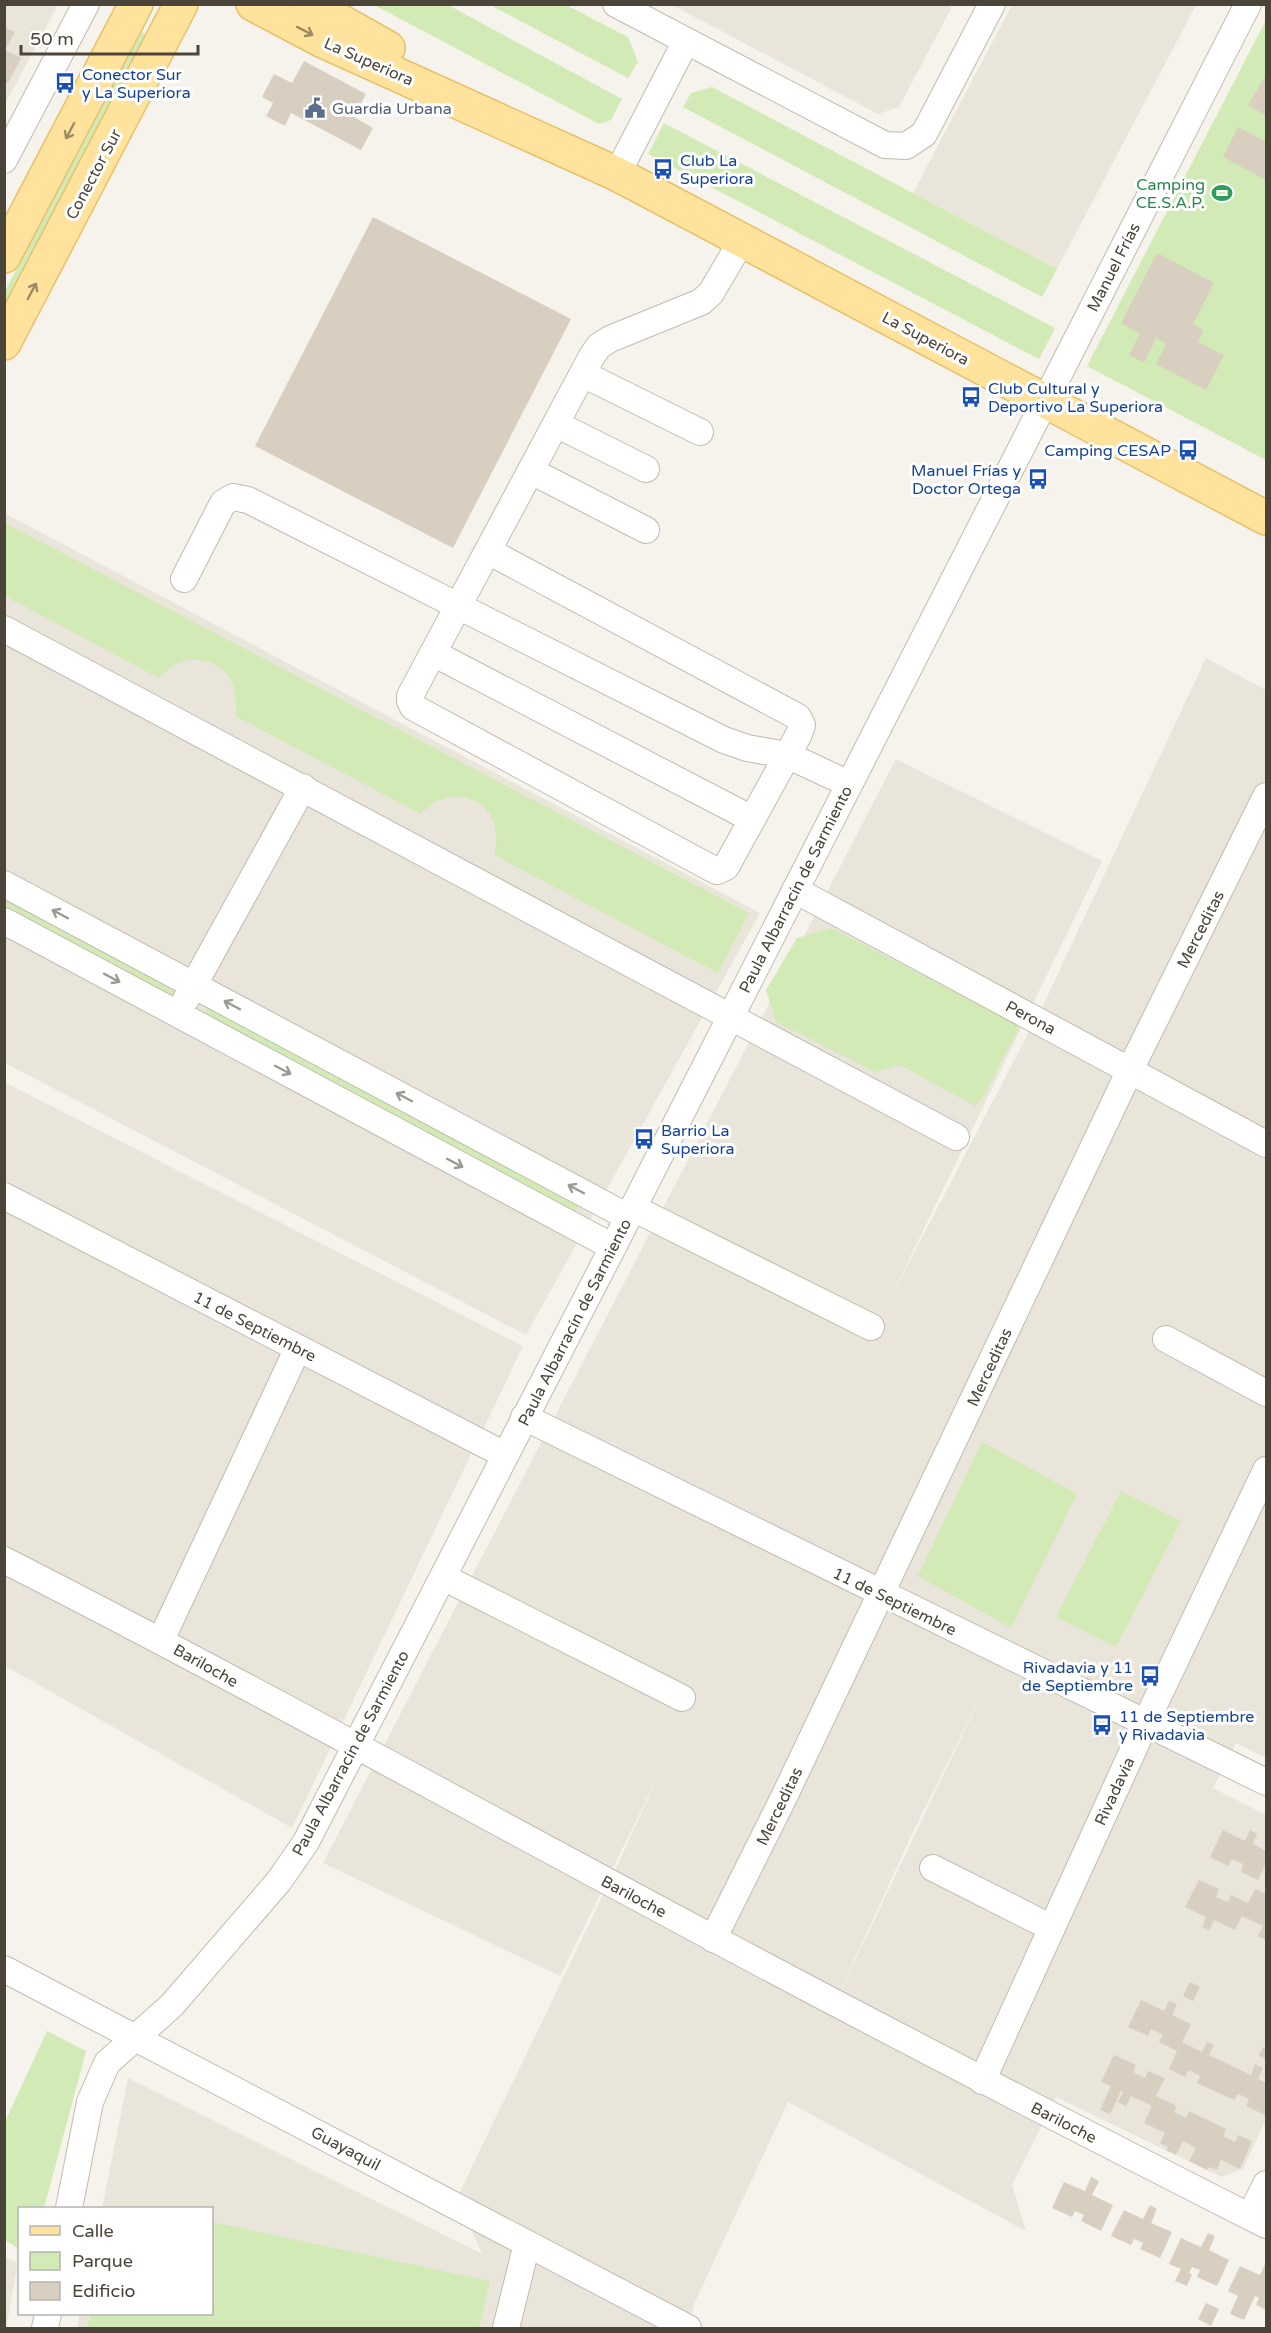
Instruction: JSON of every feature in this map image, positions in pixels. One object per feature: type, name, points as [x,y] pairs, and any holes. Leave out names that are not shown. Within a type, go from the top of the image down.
[{"type":"main road","points":[[4,256],[136,4]]},
{"type":"main road","name":"Conector Sur","points":[[4,343],[181,4]]},
{"type":"main road","name":"La Superiora","points":[[253,4],[321,40],[617,174],[1266,518]]},
{"type":"main road","name":"La Superiora","points":[[310,4],[586,159]]},
{"type":"street","points":[[4,159],[86,4]]},
{"type":"street","points":[[616,4],[885,145],[906,146],[924,134],[992,4]]},
{"type":"street","name":"Manuel Frías","points":[[1044,400],[1248,4]]},
{"type":"street","points":[[617,174],[686,41]]},
{"type":"street","points":[[488,551],[798,717],[802,725],[726,867],[717,871],[709,867],[413,707],[410,696],[583,374],[599,346],[610,339],[701,302],[711,293],[741,240]]},
{"type":"street","points":[[583,374],[700,432]]},
{"type":"street","name":"Paula Albarracín de Sarmiento","points":[[69,2207],[90,2102],[107,2063],[172,2006],[279,1881],[306,1842],[613,1247],[1044,400]]},
{"type":"street","points":[[556,424],[646,469]]},
{"type":"street","points":[[531,471],[646,530]]},
{"type":"street","points":[[184,579],[223,503],[233,497],[248,500],[724,740],[747,748],[787,755],[849,784]]},
{"type":"street","points":[[4,629],[303,786],[730,1018],[956,1137]]},
{"type":"street","points":[[434,653],[752,819]]},
{"type":"street","points":[[178,1014],[303,786]]},
{"type":"street","name":"Merceditas","points":[[714,1939],[784,1797],[1130,1070],[1266,796]]},
{"type":"street","points":[[4,884],[630,1212],[871,1327]]},
{"type":"street","name":"Perona","points":[[795,890],[1266,1144]]},
{"type":"street","points":[[4,921],[613,1247]]},
{"type":"street","name":"11 de Septiembre","points":[[4,1196],[505,1455]]},
{"type":"street","points":[[1166,1339],[1266,1393]]},
{"type":"street","points":[[161,1640],[298,1348]]},
{"type":"street","name":"11 de Septiembre","points":[[524,1417],[1266,1782]]},
{"type":"street","name":"Rivadavia","points":[[982,2081],[1145,1724],[1266,1470]]},
{"type":"street","name":"Bariloche","points":[[4,1560],[161,1640],[982,2081],[1258,2221]]},
{"type":"street","points":[[442,1576],[682,1698]]},
{"type":"street","points":[[933,1868],[1052,1928]]},
{"type":"street","name":"Guayaquil","points":[[4,1969],[688,2328]]},
{"type":"street","points":[[1258,2221],[1266,2184]]},
{"type":"street","points":[[506,2328],[527,2244]]},
{"type":"shaded area","points":[[5,5],[58,5],[5,104]]},
{"type":"shaded area","points":[[672,5],[950,5],[951,9],[899,107],[878,114]]},
{"type":"shaded area","points":[[1012,5],[1196,5],[1057,269],[913,193]]},
{"type":"shaded area","points":[[4,513],[760,913],[526,1335],[5,1063]]},
{"type":"shaded area","points":[[1206,658],[1266,690],[1266,1758],[1236,1743],[1213,1788],[1266,1815],[1266,2119],[1243,2169],[1221,2177],[1056,2097],[1012,2185],[1026,2231],[788,2102],[694,2304],[688,2328],[77,2328],[80,2315],[213,2315],[213,2207],[102,2207],[128,2078],[482,2254],[457,2198],[662,1768],[560,1976],[323,1863],[896,759],[1102,861],[890,1299],[1045,1001]],"holes":[[[986,1685],[830,2013],[912,1834]]]},
{"type":"shaded area","points":[[4,1082],[523,1346],[292,1828],[5,1666]]},
{"type":"shaded area","points":[[4,2257],[18,2263],[6,2328],[4,2328]]},
{"type":"green space","points":[[374,5],[448,5],[622,99],[611,120],[599,124]]},
{"type":"green space","points":[[490,5],[566,5],[628,37],[638,62],[628,78]]},
{"type":"green space","name":"Camping CE.S.A.P.","points":[[1266,20],[1266,460],[1087,366]]},
{"type":"green space","points":[[140,31],[147,35],[5,308],[5,291]]},
{"type":"green space","points":[[712,87],[1057,269],[1042,297],[683,107],[691,93]]},
{"type":"green space","points":[[664,123],[1055,328],[1039,359],[648,154]]},
{"type":"green space","points":[[5,523],[749,913],[718,973],[494,855],[496,837],[493,821],[486,809],[475,801],[462,797],[448,797],[434,803],[421,814],[235,716],[233,686],[223,670],[215,665],[206,661],[184,661],[171,667],[159,678],[5,596]]},
{"type":"green space","points":[[4,895],[180,988],[172,1002],[5,912]]},
{"type":"green space","points":[[831,928],[1017,1024],[1018,1029],[983,1097],[975,1106],[900,1065],[875,1072],[776,1022],[766,990],[797,938]]},
{"type":"green space","points":[[208,1005],[580,1203],[573,1215],[203,1016]]},
{"type":"green space","points":[[982,1442],[1077,1494],[1011,1628],[918,1576]]},
{"type":"green space","points":[[1121,1491],[1181,1521],[1116,1647],[1056,1617]]},
{"type":"green space","points":[[47,2031],[86,2051],[44,2207],[18,2207],[18,2248],[5,2240],[5,2122]]},
{"type":"green space","points":[[213,2222],[490,2281],[479,2328],[87,2328],[91,2315],[213,2315]]},
{"type":"building","points":[[4,27],[15,32],[5,50],[21,58],[8,83],[4,82]]},
{"type":"building","name":"Guardia Urbana","points":[[304,61],[366,94],[354,117],[373,128],[361,150],[291,113],[285,126],[266,116],[273,103],[262,97],[274,74],[292,83]]},
{"type":"building","points":[[1264,78],[1266,79],[1266,116],[1248,105]]},
{"type":"building","points":[[1238,127],[1266,142],[1266,180],[1223,157]]},
{"type":"building","points":[[373,217],[571,319],[453,548],[255,446]]},
{"type":"building","points":[[1157,253],[1214,283],[1193,324],[1204,330],[1198,342],[1224,355],[1206,390],[1156,364],[1166,344],[1156,338],[1144,363],[1129,355],[1140,334],[1121,323]]},
{"type":"building","points":[[1223,1830],[1245,1841],[1250,1830],[1257,1834],[1253,1844],[1266,1851],[1266,1863],[1258,1880],[1241,1872],[1243,1864],[1232,1859],[1228,1866],[1210,1857]]},
{"type":"building","points":[[1199,1880],[1219,1889],[1216,1897],[1228,1902],[1231,1895],[1248,1903],[1255,1889],[1266,1894],[1266,1940],[1258,1936],[1263,1926],[1242,1916],[1235,1930],[1214,1920],[1209,1930],[1202,1927],[1206,1917],[1185,1907]]},
{"type":"building","points":[[1190,1982],[1200,1987],[1193,2001],[1183,1996]]},
{"type":"building","points":[[1141,2000],[1164,2011],[1169,2001],[1177,2004],[1172,2015],[1191,2024],[1182,2042],[1202,2052],[1207,2042],[1214,2045],[1209,2055],[1251,2075],[1255,2064],[1263,2068],[1258,2079],[1266,2083],[1265,2115],[1246,2106],[1249,2099],[1238,2094],[1234,2100],[1197,2083],[1200,2076],[1189,2070],[1185,2077],[1169,2069],[1177,2051],[1159,2042],[1163,2035],[1151,2029],[1148,2036],[1128,2027]]},
{"type":"building","points":[[1263,2047],[1266,2049],[1266,2059],[1259,2056]]},
{"type":"building","points":[[1114,2055],[1136,2065],[1133,2072],[1145,2078],[1148,2071],[1165,2078],[1156,2096],[1177,2106],[1174,2112],[1186,2118],[1189,2111],[1226,2129],[1223,2136],[1235,2142],[1238,2135],[1252,2141],[1240,2169],[1221,2160],[1217,2170],[1209,2167],[1207,2170],[1189,2161],[1196,2148],[1183,2141],[1176,2155],[1166,2150],[1168,2147],[1160,2143],[1165,2133],[1144,2123],[1152,2106],[1131,2096],[1126,2106],[1118,2102],[1123,2092],[1121,2091],[1110,2114],[1100,2110],[1111,2086],[1101,2082]]},
{"type":"building","points":[[1091,2177],[1099,2181],[1092,2195],[1113,2205],[1101,2231],[1081,2221],[1084,2215],[1075,2211],[1072,2217],[1052,2208],[1064,2182],[1085,2191]]},
{"type":"building","points":[[1150,2205],[1157,2209],[1151,2223],[1172,2232],[1160,2258],[1140,2249],[1143,2243],[1134,2239],[1131,2245],[1111,2236],[1124,2210],[1143,2219]]},
{"type":"building","points":[[1208,2233],[1215,2236],[1209,2250],[1229,2260],[1217,2286],[1197,2277],[1200,2270],[1192,2267],[1187,2286],[1175,2281],[1181,2269],[1169,2264],[1181,2238],[1201,2247]]},
{"type":"building","points":[[1266,2262],[1266,2310],[1256,2305],[1259,2298],[1255,2296],[1244,2320],[1230,2314],[1238,2296],[1228,2291],[1240,2266],[1260,2275]]},
{"type":"building","points":[[1206,2303],[1219,2309],[1211,2326],[1198,2319]]},
{"type":"place","name":"Conector Sur y La Superiora","points":[[65,83]]},
{"type":"place","name":"Guardia Urbana","points":[[315,108]]},
{"type":"place","name":"Club La Superiora","points":[[663,169]]},
{"type":"place","name":"Camping CE.S.A.P.","points":[[1222,193]]},
{"type":"place","name":"Club Cultural y Deportivo La Superiora","points":[[971,397]]},
{"type":"place","name":"Camping CESAP","points":[[1188,450]]},
{"type":"place","name":"Manuel Frías y Doctor Ortega","points":[[1038,479]]},
{"type":"place","name":"Barrio La Superiora","points":[[644,1139]]},
{"type":"place","name":"Rivadavia y 11 de Septiembre","points":[[1150,1676]]},
{"type":"place","name":"11 de Septiembre y Rivadavia","points":[[1102,1725]]}]
